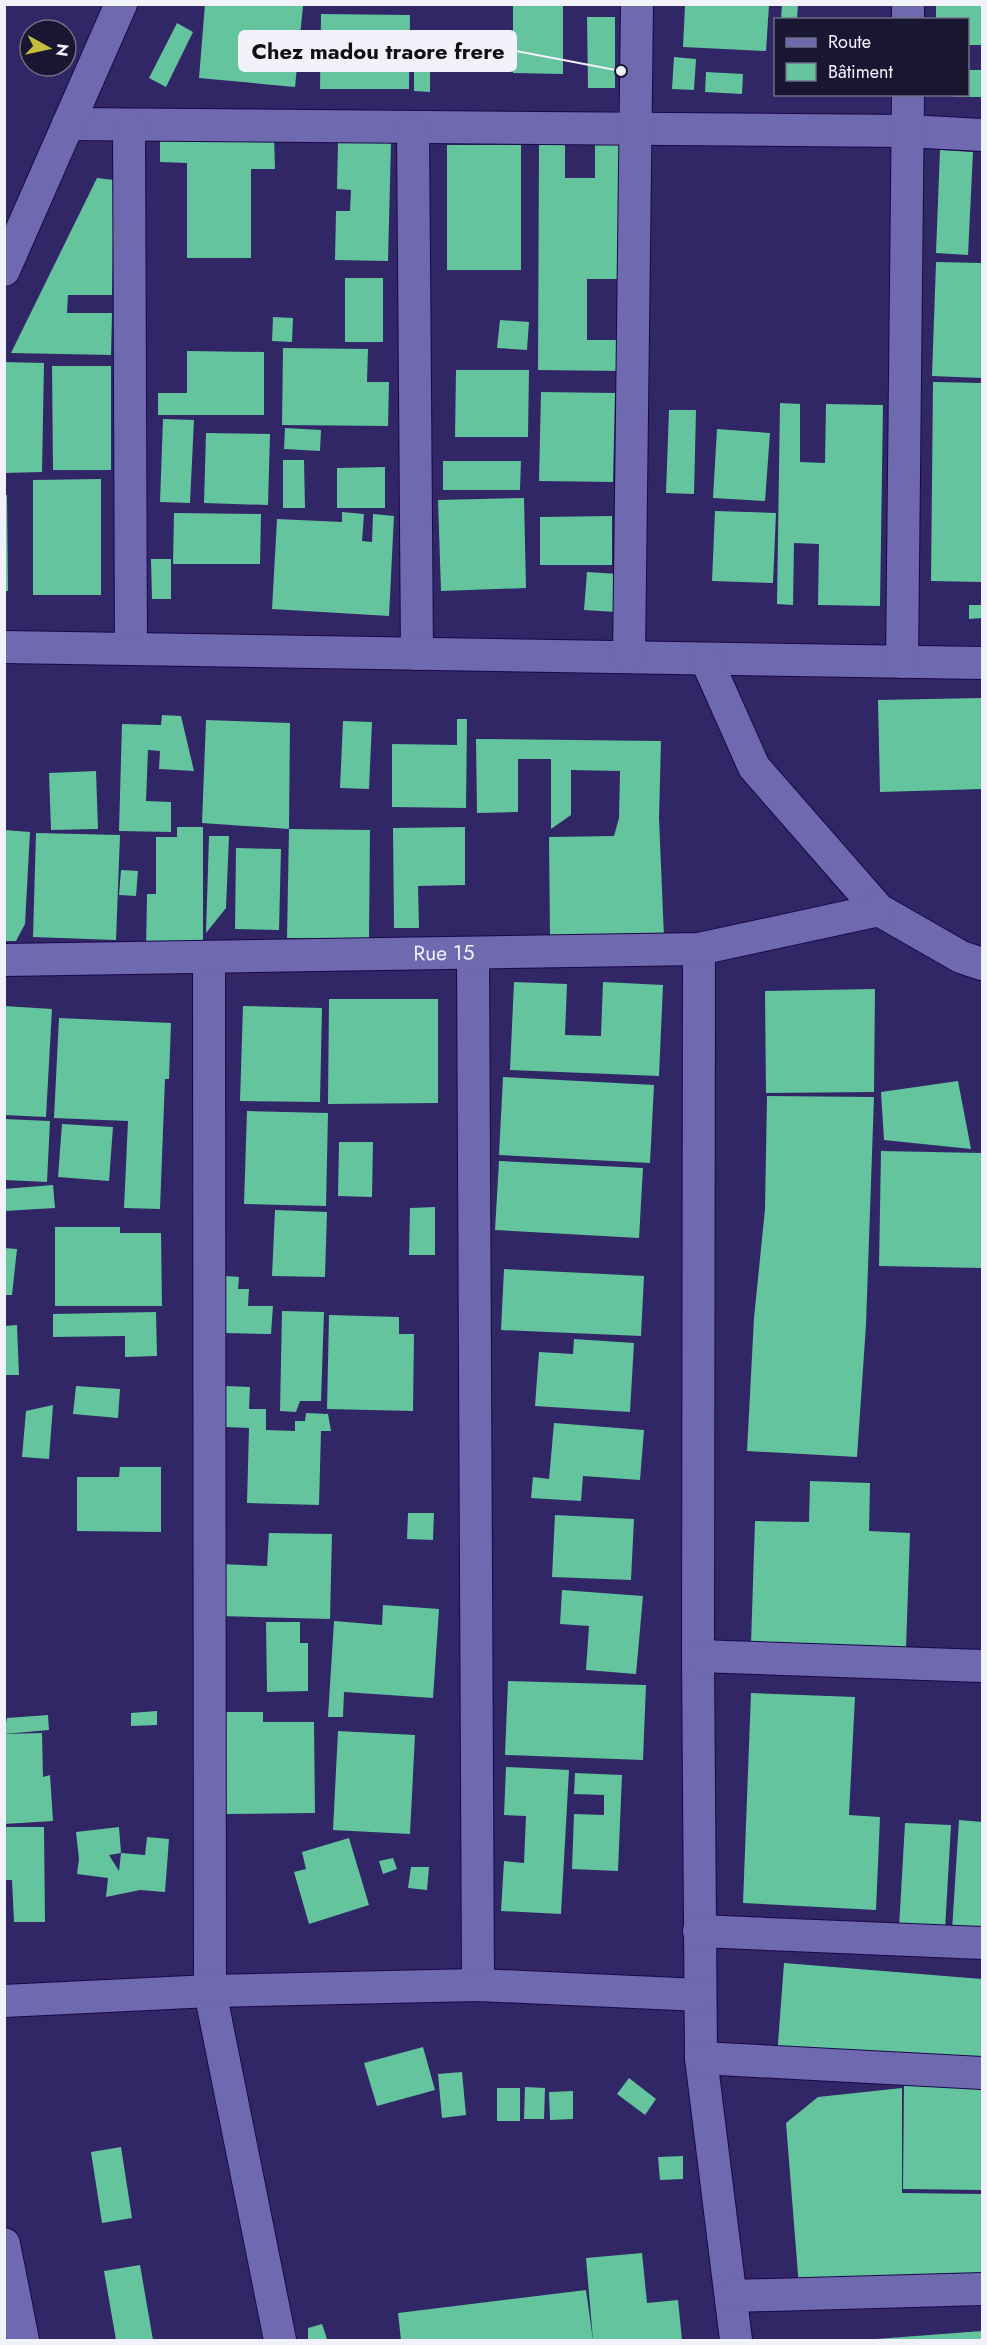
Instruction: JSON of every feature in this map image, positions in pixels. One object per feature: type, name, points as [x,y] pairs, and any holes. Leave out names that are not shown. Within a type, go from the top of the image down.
[{"type":"street","points":[[4,270],[121,4]]},
{"type":"street","points":[[629,657],[638,4]]},
{"type":"street","points":[[902,662],[908,96]]},
{"type":"street","points":[[68,124],[413,129],[908,131],[982,135]]},
{"type":"street","points":[[129,125],[131,649]]},
{"type":"street","points":[[413,129],[417,654]]},
{"type":"street","points":[[4,647],[982,663]]},
{"type":"street","points":[[706,659],[754,766],[879,910],[961,957],[982,964]]},
{"type":"street","name":"Rue 15","points":[[4,960],[699,950],[879,910]]},
{"type":"street","points":[[699,950],[698,1656],[701,2058],[736,2340]]},
{"type":"street","points":[[473,953],[478,1985]]},
{"type":"street","points":[[209,957],[210,1991],[280,2340]]},
{"type":"street","points":[[698,1656],[982,1666]]},
{"type":"street","points":[[699,1931],[982,1943]]},
{"type":"street","points":[[4,2001],[210,1991],[478,1985],[700,1995]]},
{"type":"street","points":[[701,2058],[982,2073]]},
{"type":"street","points":[[4,2244],[23,2340]]},
{"type":"street","points":[[731,2296],[982,2289]]},
{"type":"building","points":[[205,4],[303,6],[295,87],[199,78]]},
{"type":"building","points":[[513,4],[563,4],[563,74],[513,73]]},
{"type":"building","points":[[782,4],[798,4],[797,18],[781,18]]},
{"type":"building","points":[[936,4],[982,4],[982,45],[969,45],[969,18],[936,18]]},
{"type":"building","points":[[685,5],[769,5],[766,51],[683,47]]},
{"type":"building","points":[[321,14],[410,15],[409,89],[320,89]]},
{"type":"building","points":[[587,17],[615,17],[615,88],[588,88]]},
{"type":"building","points":[[177,23],[193,32],[166,87],[149,78]]},
{"type":"building","points":[[674,57],[696,59],[694,90],[672,89]]},
{"type":"building","points":[[414,67],[430,67],[430,92],[414,91]]},
{"type":"building","points":[[969,70],[982,70],[982,97],[950,97],[969,96]]},
{"type":"building","points":[[706,72],[743,74],[742,94],[705,92]]},
{"type":"building","points":[[160,135],[274,135],[275,169],[251,169],[251,258],[187,258],[187,163],[160,162]]},
{"type":"building","points":[[338,142],[391,143],[388,261],[335,260],[336,211],[350,211],[351,190],[337,189]]},
{"type":"building","points":[[539,144],[565,144],[565,178],[595,178],[595,144],[623,144],[623,279],[587,279],[587,340],[622,340],[622,371],[538,370]]},
{"type":"building","points":[[447,145],[521,145],[521,270],[447,270]]},
{"type":"building","points":[[940,150],[973,152],[968,255],[936,253]]},
{"type":"building","points":[[97,178],[114,180],[112,295],[68,295],[67,313],[112,313],[111,355],[11,353]]},
{"type":"building","points":[[936,262],[982,263],[982,378],[932,376]]},
{"type":"building","points":[[345,278],[383,278],[383,342],[345,342]]},
{"type":"building","points":[[273,317],[293,318],[292,342],[272,341]]},
{"type":"building","points":[[500,320],[529,322],[527,350],[497,348]]},
{"type":"building","points":[[283,348],[368,349],[367,382],[389,382],[388,426],[282,425]]},
{"type":"building","points":[[187,351],[264,352],[264,415],[158,415],[158,393],[187,393]]},
{"type":"building","points":[[4,362],[44,363],[42,472],[4,473]]},
{"type":"building","points":[[52,366],[111,366],[111,470],[53,470]]},
{"type":"building","points":[[456,370],[529,370],[528,437],[455,437]]},
{"type":"building","points":[[933,382],[982,383],[982,582],[931,581]]},
{"type":"building","points":[[541,392],[615,393],[613,482],[539,481]]},
{"type":"building","points":[[780,403],[800,404],[800,462],[825,463],[826,404],[883,405],[880,606],[818,605],[819,544],[794,543],[793,605],[777,604]]},
{"type":"building","points":[[669,410],[696,410],[694,494],[666,493]]},
{"type":"building","points":[[163,419],[194,420],[190,503],[160,502]]},
{"type":"building","points":[[285,428],[321,430],[320,451],[284,449]]},
{"type":"building","points":[[717,429],[770,433],[765,501],[713,498]]},
{"type":"building","points":[[206,433],[270,434],[268,505],[204,503]]},
{"type":"building","points":[[283,460],[304,460],[305,508],[283,508]]},
{"type":"building","points":[[443,461],[521,461],[520,490],[443,490]]},
{"type":"building","points":[[385,467],[385,508],[337,508],[337,468]]},
{"type":"building","points":[[101,479],[101,595],[33,595],[33,480]]},
{"type":"building","points":[[4,495],[7,495],[8,591],[4,591]]},
{"type":"building","points":[[524,498],[526,588],[441,591],[438,500]]},
{"type":"building","points":[[715,511],[776,513],[773,583],[712,581]]},
{"type":"building","points":[[342,512],[364,514],[362,541],[372,542],[373,514],[394,516],[389,616],[272,609],[277,519],[342,522]]},
{"type":"building","points":[[174,513],[261,514],[260,564],[173,564]]},
{"type":"building","points":[[612,516],[612,565],[540,565],[540,517]]},
{"type":"building","points":[[151,559],[171,559],[171,599],[152,599]]},
{"type":"building","points":[[587,572],[619,574],[616,612],[584,610]]},
{"type":"building","points":[[969,605],[982,605],[982,618],[969,619]]},
{"type":"building","points":[[982,698],[982,789],[880,792],[878,700]]},
{"type":"building","points":[[162,715],[181,716],[194,771],[159,769],[160,751],[148,750],[146,801],[171,802],[171,832],[119,831],[122,724],[161,725]]},
{"type":"building","points":[[457,719],[467,719],[466,808],[392,807],[392,744],[457,745]]},
{"type":"building","points":[[206,720],[290,723],[289,829],[202,823]]},
{"type":"building","points":[[343,721],[372,722],[369,789],[340,788]]},
{"type":"building","points":[[476,739],[661,741],[659,818],[664,937],[550,939],[549,837],[614,836],[619,818],[620,771],[571,770],[571,815],[551,829],[551,759],[518,759],[518,812],[477,813]]},
{"type":"building","points":[[96,771],[98,829],[51,830],[49,773]]},
{"type":"building","points":[[177,827],[203,827],[203,950],[146,950],[147,894],[156,894],[156,837],[177,837]]},
{"type":"building","points":[[465,827],[465,885],[418,886],[419,928],[394,928],[393,828]]},
{"type":"building","points":[[289,829],[370,830],[369,939],[287,938]]},
{"type":"building","points":[[4,830],[30,832],[25,924],[16,941],[4,941]]},
{"type":"building","points":[[36,833],[120,835],[116,940],[33,937]]},
{"type":"building","points":[[209,836],[229,836],[226,908],[206,933]]},
{"type":"building","points":[[236,848],[281,849],[279,930],[235,929]]},
{"type":"building","points":[[121,870],[138,871],[136,896],[119,895]]},
{"type":"building","points":[[514,982],[567,984],[565,1035],[601,1036],[603,982],[663,985],[659,1076],[510,1070]]},
{"type":"building","points":[[875,989],[874,1092],[766,1093],[765,991]]},
{"type":"building","points":[[329,999],[438,999],[438,1103],[328,1104]]},
{"type":"building","points":[[4,1006],[52,1009],[46,1117],[4,1115]]},
{"type":"building","points":[[243,1006],[322,1008],[320,1102],[240,1101]]},
{"type":"building","points":[[59,1018],[171,1023],[169,1079],[165,1079],[160,1209],[124,1208],[128,1121],[54,1118]]},
{"type":"building","points":[[503,1077],[654,1085],[650,1163],[499,1155]]},
{"type":"building","points":[[958,1081],[971,1149],[884,1140],[881,1092]]},
{"type":"building","points":[[767,1096],[874,1097],[866,1325],[857,1457],[747,1451],[754,1318],[765,1209]]},
{"type":"building","points":[[247,1111],[328,1113],[326,1206],[244,1204]]},
{"type":"building","points":[[4,1119],[50,1121],[47,1182],[4,1180]]},
{"type":"building","points":[[62,1124],[113,1127],[109,1181],[58,1177]]},
{"type":"building","points":[[339,1142],[373,1142],[372,1197],[338,1196]]},
{"type":"building","points":[[881,1151],[982,1153],[982,1268],[879,1266]]},
{"type":"building","points":[[499,1161],[643,1168],[639,1238],[495,1230]]},
{"type":"building","points":[[53,1185],[55,1208],[4,1211],[4,1189]]},
{"type":"building","points":[[435,1207],[435,1255],[409,1255],[410,1208]]},
{"type":"building","points":[[275,1210],[327,1212],[325,1277],[272,1276]]},
{"type":"building","points":[[55,1227],[120,1227],[120,1233],[161,1233],[162,1306],[55,1306]]},
{"type":"building","points":[[4,1248],[17,1249],[12,1295],[4,1295]]},
{"type":"building","points":[[504,1269],[644,1276],[641,1336],[501,1330]]},
{"type":"building","points":[[226,1276],[239,1277],[238,1289],[249,1289],[248,1306],[273,1306],[271,1334],[224,1333]]},
{"type":"building","points":[[282,1311],[324,1312],[321,1401],[300,1401],[296,1412],[280,1411]]},
{"type":"building","points":[[156,1312],[157,1356],[125,1357],[125,1336],[53,1337],[53,1314]]},
{"type":"building","points":[[329,1315],[399,1317],[399,1334],[414,1334],[413,1411],[327,1409]]},
{"type":"building","points":[[17,1325],[19,1375],[4,1375],[4,1326]]},
{"type":"building","points":[[574,1339],[634,1343],[630,1412],[535,1406],[539,1352],[573,1354]]},
{"type":"building","points":[[76,1386],[120,1389],[118,1418],[73,1414]]},
{"type":"building","points":[[226,1386],[250,1387],[249,1409],[266,1409],[266,1430],[295,1431],[295,1421],[305,1421],[306,1413],[328,1414],[331,1431],[321,1431],[319,1505],[247,1503],[249,1428],[225,1427]]},
{"type":"building","points":[[53,1405],[49,1459],[22,1457],[26,1411]]},
{"type":"building","points":[[554,1423],[644,1430],[640,1480],[583,1476],[581,1501],[531,1498],[533,1477],[549,1479]]},
{"type":"building","points":[[120,1467],[161,1467],[161,1532],[77,1531],[77,1477],[119,1477]]},
{"type":"building","points":[[810,1481],[870,1483],[869,1531],[910,1533],[906,1648],[751,1644],[755,1521],[809,1522]]},
{"type":"building","points":[[408,1513],[434,1513],[433,1540],[407,1539]]},
{"type":"building","points":[[555,1515],[634,1519],[631,1580],[552,1577]]},
{"type":"building","points":[[269,1533],[332,1534],[330,1619],[219,1616],[220,1564],[267,1566]]},
{"type":"building","points":[[562,1590],[643,1596],[636,1674],[586,1670],[589,1626],[560,1624]]},
{"type":"building","points":[[383,1605],[439,1609],[433,1698],[344,1692],[343,1717],[328,1717],[334,1621],[382,1625]]},
{"type":"building","points":[[266,1622],[300,1622],[300,1643],[308,1643],[308,1691],[267,1692]]},
{"type":"building","points":[[508,1681],[646,1685],[643,1760],[505,1755]]},
{"type":"building","points":[[751,1693],[855,1697],[849,1815],[880,1817],[876,1910],[743,1903]]},
{"type":"building","points":[[157,1711],[157,1725],[131,1726],[131,1713]]},
{"type":"building","points":[[221,1712],[263,1712],[263,1722],[314,1722],[315,1813],[222,1814]]},
{"type":"building","points":[[48,1715],[49,1730],[4,1734],[7,1718]]},
{"type":"building","points":[[338,1731],[415,1735],[410,1834],[333,1830]]},
{"type":"building","points":[[42,1733],[43,1777],[50,1775],[53,1821],[4,1824],[4,1734]]},
{"type":"building","points":[[506,1767],[569,1770],[561,1914],[501,1911],[504,1861],[524,1863],[526,1816],[504,1815]]},
{"type":"building","points":[[575,1773],[622,1775],[618,1871],[572,1869],[574,1814],[604,1815],[604,1795],[574,1794]]},
{"type":"building","points":[[959,1820],[982,1822],[982,1932],[952,1930]]},
{"type":"building","points":[[905,1823],[951,1825],[945,1930],[899,1928]]},
{"type":"building","points":[[4,1827],[44,1827],[45,1922],[14,1922],[12,1880],[4,1880]]},
{"type":"building","points":[[119,1827],[121,1853],[145,1855],[147,1837],[169,1839],[165,1892],[140,1890],[106,1897],[108,1878],[77,1874],[79,1859],[76,1832]],"holes":[[[121,1853],[119,1871],[109,1855]]]},
{"type":"building","points":[[349,1838],[369,1905],[309,1924],[294,1872],[306,1869],[302,1852]]},
{"type":"building","points":[[393,1858],[397,1869],[383,1874],[379,1861]]},
{"type":"building","points":[[411,1867],[429,1867],[427,1890],[408,1888]]},
{"type":"building","points":[[784,1963],[982,1979],[982,2072],[777,2057]]},
{"type":"building","points":[[423,2047],[435,2090],[377,2106],[364,2063]]},
{"type":"building","points":[[462,2072],[466,2115],[442,2118],[438,2074]]},
{"type":"building","points":[[629,2078],[656,2099],[645,2115],[617,2094]]},
{"type":"building","points":[[904,2085],[982,2087],[982,2190],[903,2189]]},
{"type":"building","points":[[525,2087],[545,2088],[544,2119],[524,2119]]},
{"type":"building","points":[[497,2088],[520,2088],[520,2121],[497,2121]]},
{"type":"building","points":[[902,2088],[902,2193],[982,2194],[982,2278],[799,2287],[786,2123],[818,2097]]},
{"type":"building","points":[[573,2091],[573,2119],[550,2120],[549,2092]]},
{"type":"building","points":[[121,2147],[132,2218],[102,2223],[91,2152]]},
{"type":"building","points":[[683,2156],[683,2179],[660,2180],[658,2157]]},
{"type":"building","points":[[642,2253],[647,2303],[678,2300],[682,2340],[593,2340],[586,2258]]},
{"type":"building","points":[[140,2265],[153,2340],[116,2340],[104,2271]]},
{"type":"building","points":[[586,2290],[593,2340],[401,2340],[398,2313]]},
{"type":"building","points":[[322,2324],[327,2339],[308,2340],[308,2328]]},
{"type":"building","points":[[982,2331],[982,2340],[876,2340],[876,2339]]},
{"type":"place","name":"Chez madou traore frere","points":[[621,71]]}]
